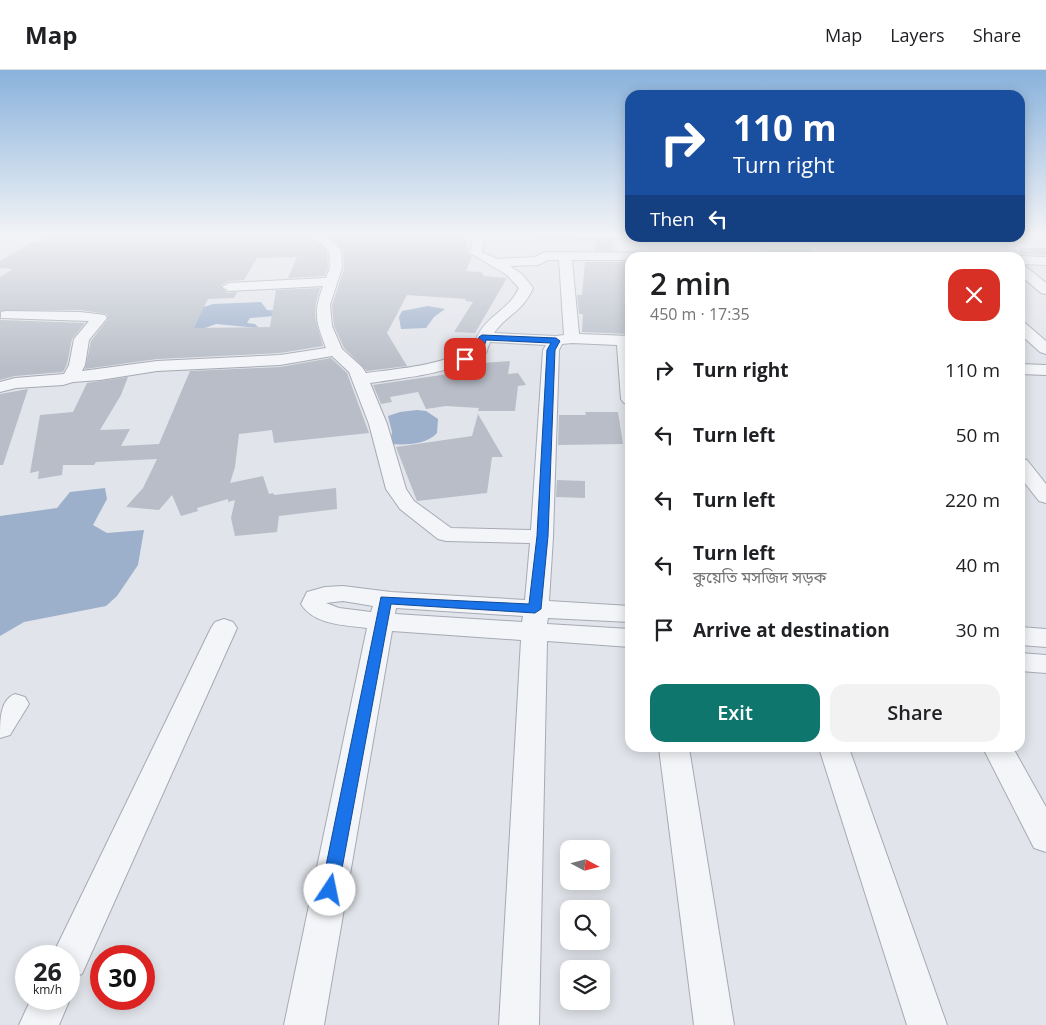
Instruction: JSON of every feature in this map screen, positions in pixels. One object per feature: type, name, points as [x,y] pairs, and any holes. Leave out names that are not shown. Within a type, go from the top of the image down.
[{"type":"street","points":[[332,279],[322,311],[325,326],[335,351],[356,370],[378,424],[396,489],[406,505],[446,534],[542,536]]},
{"type":"street","points":[[359,379],[440,368],[465,359],[480,350],[482,337],[494,322],[521,300],[526,288],[524,283],[518,279]]},
{"type":"street","points":[[519,1025],[534,620],[542,536],[551,350],[564,339],[565,279]]},
{"type":"street","points":[[1032,279],[1046,290]]},
{"type":"street","points":[[229,286],[331,282]]},
{"type":"street","points":[[6,315],[100,318],[82,339],[77,365],[70,377]]},
{"type":"street","points":[[1025,333],[1045,361]]},
{"type":"street","points":[[482,337],[564,339],[571,346],[625,346]]},
{"type":"street","points":[[0,387],[15,383],[63,380],[70,377],[100,375],[157,366],[280,360],[335,351]]},
{"type":"street","points":[[1025,359],[1045,361]]},
{"type":"street","points":[[1025,367],[1045,361]]},
{"type":"street","points":[[1025,470],[1046,497]]},
{"type":"street","points":[[304,1025],[384,611],[534,620],[625,614]]},
{"type":"street","points":[[534,620],[625,637]]},
{"type":"street","points":[[76,945],[224,628]]},
{"type":"street","points":[[1025,636],[1046,638]]},
{"type":"street","points":[[1025,662],[1046,664]]},
{"type":"street","points":[[675,752],[714,1025]]},
{"type":"street","points":[[835,752],[927,1025]]},
{"type":"street","points":[[1000,752],[1046,838]]},
{"type":"street","points":[[39,1025],[46,1010]]},
{"type":"water","points":[[261,302],[267,310],[280,311],[274,316],[250,318],[247,323],[255,324],[259,328],[216,324],[205,328],[201,335],[184,332],[198,309],[213,304]]},
{"type":"water","points":[[428,306],[445,309],[434,317],[426,328],[401,329],[399,317],[402,311]]},
{"type":"water","points":[[417,410],[426,411],[438,419],[437,433],[421,442],[390,444],[392,432],[388,416]]},
{"type":"water","points":[[105,488],[107,499],[93,525],[107,533],[144,530],[138,565],[117,596],[106,606],[24,622],[0,636],[0,516],[57,508],[70,492]]},
{"type":"building","points":[[0,279],[245,279],[229,281],[220,286],[228,293],[237,292],[234,298],[208,299],[194,328],[270,327],[276,290],[320,288],[315,317],[323,346],[280,353],[157,359],[85,369],[91,341],[108,319],[107,314],[80,310],[0,311]]},
{"type":"building","points":[[341,279],[507,279],[475,333],[454,332],[473,302],[465,301],[466,299],[407,295],[387,333],[407,366],[367,371],[344,348],[334,326],[332,305]]},
{"type":"building","points":[[583,279],[625,279],[625,334],[582,332],[583,314],[579,314],[577,295],[582,295]]},
{"type":"building","points":[[0,319],[85,323],[72,339],[67,364],[63,372],[15,376],[0,380]]},
{"type":"building","points":[[331,358],[347,373],[369,433],[274,443],[272,430],[239,434],[235,467],[230,483],[263,476],[269,494],[273,493],[274,495],[336,488],[337,509],[279,516],[277,532],[235,536],[231,518],[235,500],[228,502],[228,499],[197,508],[198,511],[181,516],[172,495],[159,510],[126,507],[143,488],[157,459],[96,462],[94,465],[63,465],[62,475],[38,479],[39,471],[30,473],[40,415],[73,412],[87,383],[128,377],[121,395],[100,430],[130,429],[121,446],[159,444],[190,371],[280,367]]},
{"type":"building","points":[[510,361],[508,374],[518,373],[526,385],[518,386],[515,411],[478,411],[479,408],[446,406],[426,409],[418,392],[390,397],[392,402],[381,404],[373,385],[462,372],[461,367],[467,364]]},
{"type":"building","points":[[28,389],[3,465],[0,465],[0,394]]},
{"type":"building","points":[[585,412],[618,412],[623,444],[558,445],[559,415],[586,415]]},
{"type":"building","points":[[478,414],[503,457],[492,457],[487,493],[417,501],[396,447],[472,436]]},
{"type":"building","points":[[557,480],[585,481],[585,498],[556,497]]},
{"type":"route","points":[[330,890],[386,600],[535,609],[542,536],[551,350],[556,341],[482,337],[480,350],[465,359]]}]
